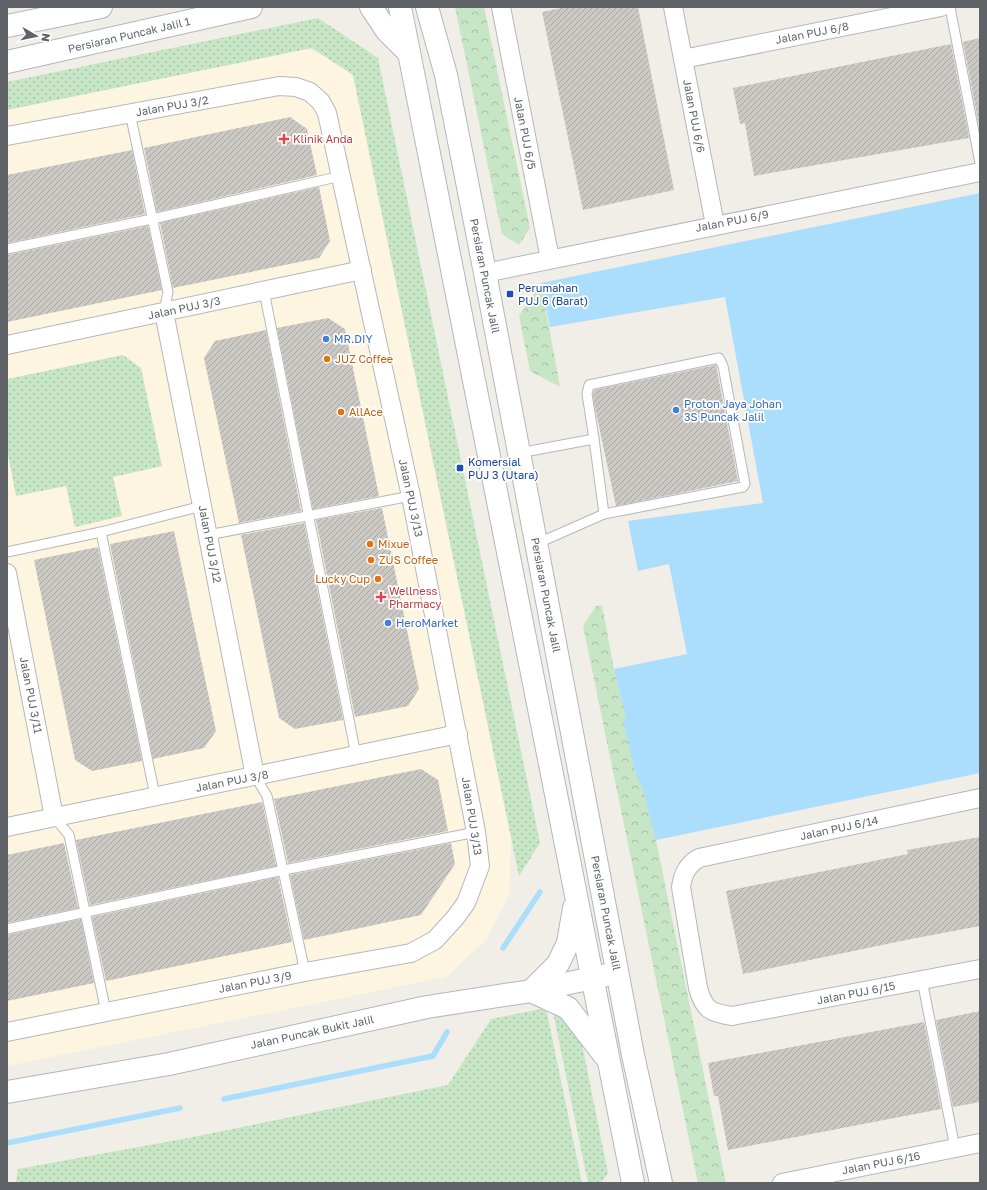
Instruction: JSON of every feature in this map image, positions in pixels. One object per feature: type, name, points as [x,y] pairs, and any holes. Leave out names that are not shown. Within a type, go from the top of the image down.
[{"type":"main road","points":[[7,26],[101,7]]},
{"type":"main road","name":"Persiaran Puncak Jalil 1","points":[[7,62],[251,7]]},
{"type":"main road","points":[[371,7],[387,31],[409,53]]},
{"type":"main road","points":[[400,7],[633,1183]]},
{"type":"main road","name":"Persiaran Puncak Jalil","points":[[427,7],[446,76],[485,273],[633,1055],[661,1183]]},
{"type":"main road","points":[[576,895],[568,943],[558,964],[531,991],[568,1008],[609,1060]]},
{"type":"main road","name":"Jalan Puncak Bukit Jalil","points":[[7,1092],[169,1064],[427,1007],[531,991],[618,973]]},
{"type":"street","name":"Jalan PUJ 6/5","points":[[501,7],[550,259]]},
{"type":"street","name":"Jalan PUJ 6/6","points":[[674,7],[715,225]]},
{"type":"street","name":"Jalan PUJ 6/8","points":[[683,59],[941,7]]},
{"type":"street","name":"Jalan PUJ 3/2","points":[[7,136],[279,86],[296,87],[310,92],[321,102],[327,113]]},
{"type":"street","name":"Jalan PUJ 3/13","points":[[327,113],[411,496],[458,734],[476,832],[480,866],[474,885]]},
{"type":"street","name":"Jalan PUJ 6/9","points":[[485,273],[980,172]]},
{"type":"street","name":"Jalan PUJ 3/3","points":[[7,345],[362,270]]},
{"type":"street","name":"Jalan PUJ 3/12","points":[[164,312],[255,776]]},
{"type":"street","name":"Jalan PUJ 3/11","points":[[7,574],[54,817]]},
{"type":"street","name":"Jalan PUJ 3/8","points":[[7,827],[458,734]]},
{"type":"street","name":"Jalan PUJ 6/14","points":[[732,1016],[710,1010],[702,1000],[698,988],[681,887],[682,877],[686,869],[693,862],[699,858],[980,798]]},
{"type":"street","name":"Jalan PUJ 3/9","points":[[7,1032],[305,972],[411,953],[435,940],[450,924],[466,903],[474,885]]},
{"type":"street","name":"Jalan PUJ 6/15","points":[[732,1016],[980,969]]},
{"type":"street","name":"Jalan PUJ 6/16","points":[[782,1183],[980,1143]]},
{"type":"lane","points":[[950,7],[980,164]]},
{"type":"lane","points":[[130,113],[168,292],[164,312]]},
{"type":"lane","points":[[7,249],[152,219],[341,176]]},
{"type":"lane","points":[[264,291],[356,755]]},
{"type":"lane","points":[[536,544],[604,514],[743,487],[745,484],[721,361],[719,358],[589,385],[587,394],[604,514]]},
{"type":"lane","points":[[519,453],[594,439]]},
{"type":"lane","points":[[208,535],[411,496]]},
{"type":"lane","points":[[7,552],[100,532],[202,506]]},
{"type":"lane","points":[[100,532],[155,796]]},
{"type":"lane","points":[[255,776],[267,796],[305,972]]},
{"type":"lane","points":[[54,817],[69,835],[106,1012]]},
{"type":"lane","points":[[7,929],[284,870],[476,832]]},
{"type":"lane","points":[[922,980],[955,1148]]},
{"type":"shaded area","points":[[300,47],[338,61],[360,85],[511,822],[510,894],[486,940],[446,977],[7,1066],[7,103]]},
{"type":"green space","points":[[455,7],[484,7],[530,228],[519,245],[502,234]]},
{"type":"green space","points":[[318,18],[378,58],[540,843],[519,876],[353,75],[312,48],[7,110],[7,82]]},
{"type":"green space","points":[[541,283],[560,387],[530,371],[519,316]]},
{"type":"green space","points":[[123,355],[141,368],[162,466],[113,477],[122,516],[75,527],[66,486],[16,496],[7,449],[7,379]]},
{"type":"green space","points":[[602,605],[614,669],[656,840],[726,1183],[698,1183],[583,626],[596,606]]},
{"type":"green space","points":[[546,1008],[582,1183],[16,1183],[18,1169],[188,1138],[448,1085],[491,1019]]},
{"type":"green space","points":[[553,1012],[579,1029],[608,1173],[601,1183],[588,1183]]},
{"type":"water","points":[[980,193],[980,773],[656,840],[642,786],[636,776],[623,721],[626,718],[614,669],[687,654],[669,564],[638,571],[628,521],[763,503],[725,297],[550,327],[541,283]]},
{"type":"building","points":[[566,7],[638,7],[674,190],[583,210],[542,12]]},
{"type":"building","points":[[980,38],[980,131],[963,42]]},
{"type":"building","points":[[951,44],[969,138],[754,176],[745,123],[740,124],[733,88]]},
{"type":"building","points":[[290,117],[307,129],[317,175],[157,212],[144,148]]},
{"type":"building","points":[[132,150],[145,214],[7,243],[7,175]]},
{"type":"building","points":[[319,187],[330,241],[319,258],[173,288],[160,223]]},
{"type":"building","points":[[148,226],[162,290],[7,322],[7,255]]},
{"type":"building","points":[[328,318],[345,329],[379,496],[313,509],[277,328]]},
{"type":"building","points":[[266,330],[301,511],[239,523],[204,358],[215,341]]},
{"type":"building","points":[[716,365],[738,481],[616,506],[594,403],[594,390]]},
{"type":"building","points":[[382,508],[419,689],[408,706],[355,717],[316,520]]},
{"type":"building","points":[[304,523],[343,720],[295,729],[279,718],[241,535]]},
{"type":"building","points":[[174,531],[216,731],[204,748],[153,759],[110,544]]},
{"type":"building","points":[[98,547],[142,761],[92,771],[75,760],[34,560]]},
{"type":"building","points":[[421,769],[438,780],[448,831],[288,863],[274,799]]},
{"type":"building","points":[[262,802],[276,866],[90,905],[76,840]]},
{"type":"building","points":[[980,837],[980,926],[743,974],[726,891],[908,854],[907,850]]},
{"type":"building","points":[[64,843],[78,908],[7,923],[7,855]]},
{"type":"building","points":[[451,843],[455,864],[421,915],[304,940],[290,875]]},
{"type":"building","points":[[278,877],[292,942],[106,981],[92,917]]},
{"type":"building","points":[[81,919],[94,983],[7,1001],[7,935]]},
{"type":"building","points":[[980,1011],[980,1102],[953,1107],[936,1020]]},
{"type":"building","points":[[924,1022],[941,1109],[728,1150],[718,1096],[714,1096],[708,1063]]},
{"type":"waterway","points":[[503,948],[540,892]]},
{"type":"waterway","points":[[224,1099],[433,1056],[447,1032]]},
{"type":"waterway","points":[[7,1143],[180,1108]]},
{"type":"place","name":"Klinik Anda","points":[[284,139]]},
{"type":"place","name":"Perumahan PUJ 6 (Barat)","points":[[510,294]]},
{"type":"place","name":"MR.DIY","points":[[326,339]]},
{"type":"place","name":"JUZ Coffee","points":[[327,359]]},
{"type":"place","name":"Proton Jaya Johan 3S Puncak Jalil","points":[[676,410]]},
{"type":"place","name":"AllAce","points":[[341,412]]},
{"type":"place","name":"Komersial PUJ 3 (Utara)","points":[[460,468]]},
{"type":"place","name":"Mixue","points":[[370,544]]},
{"type":"place","name":"ZUS Coffee","points":[[371,560]]},
{"type":"place","name":"Lucky Cup","points":[[378,579]]},
{"type":"place","name":"Wellness Pharmacy","points":[[381,597]]},
{"type":"place","name":"HeroMarket","points":[[388,623]]}]
